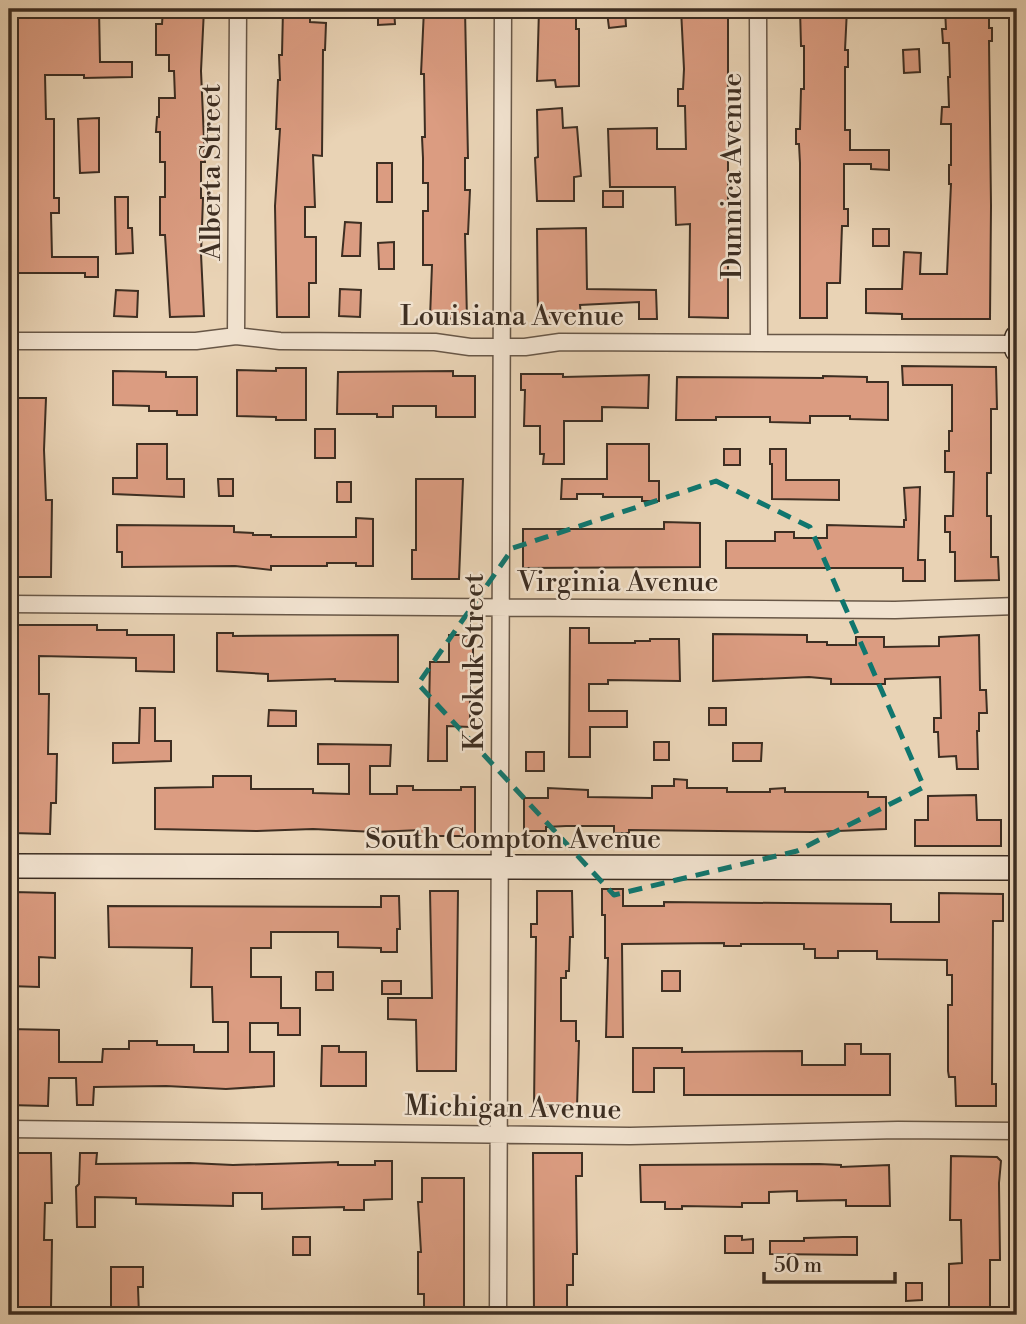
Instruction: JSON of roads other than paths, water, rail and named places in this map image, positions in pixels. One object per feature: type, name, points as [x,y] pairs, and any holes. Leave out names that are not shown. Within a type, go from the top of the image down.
[{"type":"street","name":"Alberta Street","points":[[236,336],[238,9]]},
{"type":"street","name":"Keokuk Street","points":[[498,1315],[503,9]]},
{"type":"street","name":"Dunnica Avenue","points":[[758,9],[759,343]]},
{"type":"street","name":"Louisiana Avenue","points":[[9,341],[196,341],[236,336],[280,341],[435,342],[463,347],[524,347],[561,342],[1016,344]]},
{"type":"street","name":"Virginia Avenue","points":[[9,604],[895,610],[1017,606]]},
{"type":"street","name":"South Compton Avenue","points":[[9,866],[1017,869]]},
{"type":"street","name":"Michigan Avenue","points":[[9,1129],[630,1136],[1017,1130]]}]
